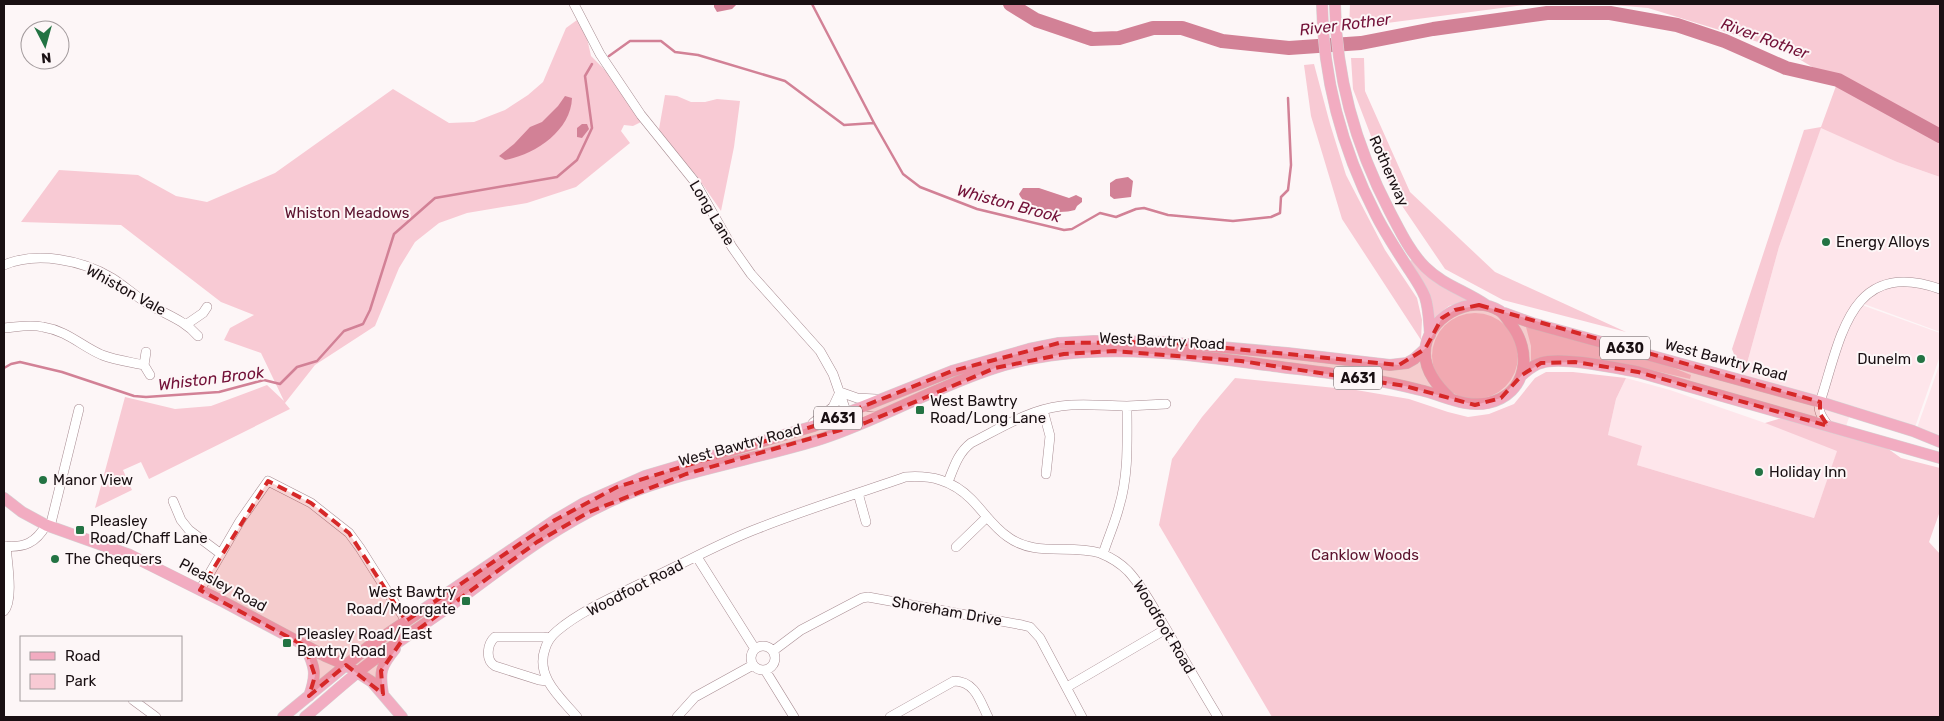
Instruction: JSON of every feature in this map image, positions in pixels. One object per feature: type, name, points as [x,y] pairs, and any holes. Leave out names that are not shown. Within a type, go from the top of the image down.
[{"type":"main road","name":"Rotherway","points":[[1322,4],[1322,32],[1326,65],[1337,118],[1349,155],[1377,217],[1424,295],[1430,336]]},
{"type":"main road","name":"Rotherway","points":[[1334,4],[1335,31],[1344,92],[1360,146],[1376,186],[1413,252],[1424,265],[1443,282],[1490,307]]},
{"type":"main road","points":[[1472,306],[1490,307],[1502,312],[1520,336],[1525,362],[1522,375],[1512,389],[1501,398],[1492,402],[1475,405],[1451,399],[1437,385],[1427,366],[1425,349],[1430,336],[1442,318],[1455,310],[1472,306]]},
{"type":"main road","name":"West Bawtry Road","points":[[1502,312],[1532,323],[1820,402],[1913,431],[1940,442]]},
{"type":"main road","name":"West Bawtry Road","points":[[346,665],[368,647],[554,520],[584,503],[645,476],[803,430],[848,414],[952,371],[987,360],[1059,344],[1094,341],[1165,342],[1399,365],[1414,359],[1425,349]]},
{"type":"main road","name":"West Bawtry Road","points":[[357,673],[537,542],[620,497],[686,474],[818,439],[865,423],[995,368],[1030,359],[1064,354],[1114,351],[1171,354],[1241,361],[1351,376],[1424,390],[1451,399]]},
{"type":"main road","name":"A631","points":[[1334,359],[1337,366],[1351,376]]},
{"type":"main road","name":"A630","points":[[1522,375],[1533,366],[1549,361],[1614,367],[1638,372],[1940,458]]},
{"type":"main road","name":"Pleasley Road","points":[[4,498],[22,512],[48,526],[130,555],[346,665],[372,682],[402,717]]},
{"type":"main road","points":[[384,694],[381,671],[387,658],[401,642]]},
{"type":"main road","points":[[306,646],[314,667],[315,676],[309,696]]},
{"type":"main road","name":"A631","points":[[283,717],[346,665]]},
{"type":"main road","name":"A631","points":[[305,717],[357,673]]},
{"type":"street","name":"Long Lane","points":[[574,4],[600,54],[644,120],[695,182],[732,247],[751,274],[820,350],[833,374],[848,414]]},
{"type":"street","name":"Whiston Vale","points":[[4,265],[47,259],[65,260],[83,265],[112,278],[148,304],[187,324],[198,336]]},
{"type":"street","points":[[1828,426],[1818,407],[1846,323],[1856,304],[1870,291],[1886,284],[1906,281],[1940,289]]},
{"type":"street","points":[[187,324],[203,313],[207,307]]},
{"type":"street","points":[[4,328],[33,325],[45,327],[80,341],[100,354],[144,365]]},
{"type":"street","points":[[146,352],[144,365],[150,375]]},
{"type":"street","points":[[840,392],[866,399],[889,397]]},
{"type":"street","name":"A631","points":[[803,430],[828,413],[840,392]]},
{"type":"street","points":[[948,482],[959,455],[971,443],[1021,418],[1043,410],[1077,405],[1127,406],[1166,404]]},
{"type":"street","points":[[1103,554],[1119,507],[1124,483],[1127,455],[1127,406]]},
{"type":"street","points":[[4,611],[9,597],[5,546],[17,547],[26,545],[35,540],[48,526],[79,409]]},
{"type":"street","points":[[1043,410],[1050,436],[1046,474]]},
{"type":"street","name":"A631","points":[[848,414],[869,417],[887,414]]},
{"type":"street","name":"Woodfoot Road","points":[[550,638],[563,626],[592,609],[758,528],[905,477],[936,477],[948,482],[971,499],[995,527],[1009,538],[1024,546],[1034,549],[1090,550],[1103,554],[1115,561],[1136,580],[1218,717]]},
{"type":"street","points":[[200,590],[268,481],[311,503],[349,533],[406,621]]},
{"type":"street","points":[[858,493],[866,522]]},
{"type":"street","points":[[173,501],[181,520],[189,530],[221,554]]},
{"type":"street","points":[[956,547],[987,517]]},
{"type":"street","points":[[697,557],[755,649]]},
{"type":"street","name":"Shoreham Drive","points":[[773,651],[801,630],[862,598],[868,597],[1030,627],[1040,638],[1082,717]]},
{"type":"street","points":[[1067,687],[1166,629]]},
{"type":"street","points":[[547,681],[490,663],[488,658],[491,641],[495,637],[550,638],[543,660],[543,669],[547,681],[577,717]]},
{"type":"street","points":[[764,646],[773,651],[775,662],[765,670],[758,669],[753,665],[751,657],[755,649],[764,646]]},
{"type":"street","points":[[677,717],[695,697],[753,665]]},
{"type":"street","points":[[765,670],[794,717]]},
{"type":"street","points":[[890,717],[954,681],[961,681],[972,687],[988,717]]},
{"type":"street","points":[[134,701],[156,717]]},
{"type":"highlighted area","points":[[1479,305],[1820,402],[1820,414],[1828,426],[1638,372],[1575,362],[1541,363],[1522,375],[1501,398],[1475,405],[1405,386],[1241,361],[1114,351],[1064,354],[995,368],[865,423],[686,474],[589,512],[537,542],[401,642],[381,671],[383,694],[346,665],[309,696],[315,676],[305,646],[200,590],[268,481],[311,503],[349,533],[406,621],[555,520],[617,487],[814,426],[952,371],[1059,343],[1165,342],[1399,365],[1425,349],[1442,318],[1455,310]]},
{"type":"shaded area","points":[[714,4],[737,4],[732,9],[717,12]]},
{"type":"shaded area","points":[[565,96],[572,98],[570,110],[558,131],[549,140],[528,153],[516,157],[505,160],[499,156],[530,127],[542,122]]},
{"type":"shaded area","points":[[582,124],[587,124],[589,129],[582,138],[577,137],[577,128]]},
{"type":"shaded area","points":[[1821,127],[1897,162],[1940,177],[1940,332],[1856,301],[1844,321],[1818,396],[1743,378],[1779,247]]},
{"type":"shaded area","points":[[1128,177],[1133,181],[1131,197],[1114,199],[1110,196],[1110,183],[1116,179]]},
{"type":"shaded area","points":[[1023,188],[1039,188],[1069,198],[1076,195],[1082,198],[1082,202],[1075,210],[1052,212],[1036,208],[1023,200],[1019,194]]},
{"type":"shaded area","points":[[1859,304],[1940,333],[1940,356],[1915,427],[1853,406],[1814,518],[1637,465],[1608,435],[1616,399],[1626,378],[1670,390],[1765,423],[1817,428],[1851,316]]},
{"type":"shaded area","points":[[1940,363],[1940,436],[1917,428]]},
{"type":"green space","points":[[1350,4],[1531,4],[1349,28]]},
{"type":"green space","points":[[1603,4],[1940,4],[1940,177],[1897,162],[1821,128],[1779,247],[1743,378],[1732,349],[1804,130],[1821,127],[1836,86],[1884,110],[1784,50],[1648,8]]},
{"type":"green space","name":"Whiston Meadows","points":[[577,20],[587,38],[591,56],[608,73],[641,122],[633,126],[624,125],[621,131],[630,143],[576,187],[527,203],[467,213],[439,223],[415,242],[399,268],[375,326],[315,365],[285,403],[290,409],[149,479],[141,462],[123,470],[132,490],[95,508],[125,397],[175,409],[211,406],[267,385],[284,401],[261,353],[224,340],[230,328],[254,315],[221,302],[121,225],[21,222],[59,170],[138,175],[176,196],[207,202],[275,173],[393,89],[449,123],[474,122],[505,110],[528,95],[543,82],[566,28]]},
{"type":"green space","points":[[1351,58],[1364,58],[1365,91],[1410,192],[1495,272],[1626,332],[1503,300],[1445,269],[1392,191],[1353,89]]},
{"type":"green space","points":[[1314,64],[1346,175],[1385,250],[1417,298],[1422,320],[1421,340],[1342,219],[1311,116],[1304,65]]},
{"type":"green space","points":[[665,95],[677,96],[691,102],[705,102],[717,99],[740,101],[734,147],[721,211],[696,175],[662,138],[659,129]]},
{"type":"green space","points":[[1412,260],[1438,283],[1468,300],[1449,306],[1434,318],[1409,261]]},
{"type":"green space","points":[[1475,313],[1492,316],[1506,325],[1515,339],[1518,356],[1515,373],[1506,387],[1492,396],[1475,399],[1458,396],[1444,387],[1435,373],[1432,356],[1435,339],[1444,325],[1458,316]]},
{"type":"green space","points":[[1526,327],[1664,364],[1691,375],[1690,379],[1643,368],[1531,362],[1531,346]]},
{"type":"green space","name":"Canklow Woods","points":[[1546,372],[1573,372],[1626,378],[1616,399],[1608,435],[1642,446],[1637,465],[1814,518],[1837,451],[1765,423],[1785,417],[1887,448],[1901,458],[1940,468],[1940,511],[1929,542],[1940,554],[1940,717],[1272,717],[1159,525],[1172,459],[1202,417],[1235,378],[1356,390],[1409,399],[1468,417],[1489,414],[1514,404],[1535,378]]},
{"type":"waterway","points":[[812,4],[874,123]]},
{"type":"waterway","name":"River Rother","points":[[1010,4],[1036,20],[1092,39],[1119,38],[1153,28],[1182,28],[1222,41],[1289,48],[1361,43],[1433,29],[1547,13],[1610,13],[1677,25],[1725,41],[1786,68],[1838,80],[1940,136]]},
{"type":"waterway","name":"Whiston Brook","points":[[609,56],[630,41],[661,41],[675,52],[698,55],[785,81],[844,125],[874,123],[903,174],[920,187],[977,209],[1064,230],[1072,229],[1100,213],[1116,217],[1144,208],[1168,215],[1233,221],[1271,217],[1280,213],[1281,197],[1288,190],[1291,165],[1288,98]]},
{"type":"waterway","name":"Whiston Brook","points":[[4,368],[20,362],[62,372],[134,396],[146,397],[219,392],[264,380],[280,384],[297,367],[317,361],[344,331],[363,324],[370,310],[394,234],[435,198],[557,177],[577,160],[592,128],[585,76],[592,64]]},
{"type":"place","name":"Energy Alloys","points":[[1826,242]]},
{"type":"place","name":"Dunelm","points":[[1921,359]]},
{"type":"place","name":"West Bawtry Road/Long Lane","points":[[920,410]]},
{"type":"place","name":"Holiday Inn","points":[[1759,472]]},
{"type":"place","name":"Manor View","points":[[43,480]]},
{"type":"place","name":"Pleasley Road/Chaff Lane","points":[[80,530]]},
{"type":"place","name":"The Chequers","points":[[55,559]]},
{"type":"place","name":"West Bawtry Road/Moorgate","points":[[466,601]]},
{"type":"place","name":"Pleasley Road/East Bawtry Road","points":[[287,643]]}]
